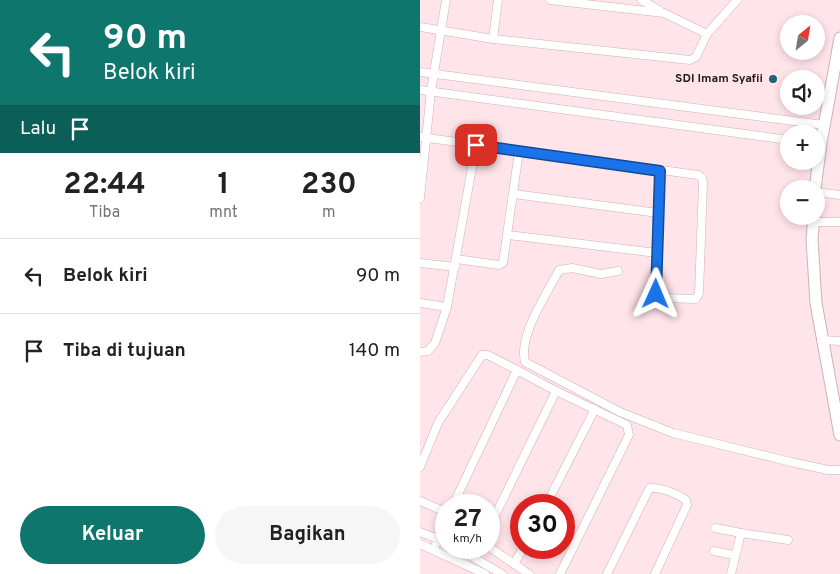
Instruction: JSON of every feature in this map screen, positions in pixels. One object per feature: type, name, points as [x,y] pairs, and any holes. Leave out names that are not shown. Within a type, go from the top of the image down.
[{"type":"street","points":[[420,198],[424,137],[446,0]]},
{"type":"street","points":[[494,39],[498,0]]},
{"type":"street","points":[[550,0],[664,13]]},
{"type":"street","points":[[642,0],[707,34]]},
{"type":"street","points":[[420,27],[494,39],[690,60],[696,57],[707,34],[738,0]]},
{"type":"street","points":[[420,72],[824,125],[838,65],[840,38]]},
{"type":"street","points":[[420,90],[780,139]]},
{"type":"street","points":[[424,137],[698,175],[702,178],[699,293],[696,299],[658,297],[657,253],[660,171]]},
{"type":"street","points":[[420,352],[428,351],[435,343],[447,306],[476,145]]},
{"type":"street","points":[[456,259],[499,265],[504,260],[519,151]]},
{"type":"street","points":[[825,192],[840,196]]},
{"type":"street","points":[[514,194],[658,213]]},
{"type":"street","points":[[825,220],[840,222]]},
{"type":"street","points":[[814,225],[815,285],[822,340],[840,435]]},
{"type":"street","points":[[508,235],[657,253]]},
{"type":"street","points":[[420,263],[455,267]]},
{"type":"street","points":[[618,271],[601,274],[572,268],[559,270],[530,328],[525,344],[525,362],[620,412],[673,433],[828,470],[840,470]]},
{"type":"street","points":[[420,303],[447,306]]},
{"type":"street","points":[[822,340],[840,341]]},
{"type":"street","points":[[420,467],[438,423],[482,355],[488,355],[556,391],[627,425],[629,435],[560,574]]},
{"type":"street","points":[[458,494],[517,370]]},
{"type":"street","points":[[500,506],[556,391]]},
{"type":"street","points":[[552,494],[595,409]]},
{"type":"street","points":[[607,574],[647,493],[650,488],[656,488],[681,497],[686,500],[687,505],[655,574]]},
{"type":"street","points":[[420,501],[435,507]]},
{"type":"street","points":[[715,528],[788,540]]},
{"type":"street","points":[[420,532],[435,537]]},
{"type":"street","points":[[731,574],[734,555],[741,533]]},
{"type":"street","points":[[420,544],[486,574]]},
{"type":"street","points":[[714,551],[734,555]]},
{"type":"street","points":[[500,554],[529,574]]},
{"type":"street","points":[[476,559],[502,574]]},
{"type":"street","points":[[514,564],[517,559]]},
{"type":"place","name":"SDI Imam Syafii","points":[[773,79]]},
{"type":"route","points":[[476,145],[660,171],[656,294]]}]
